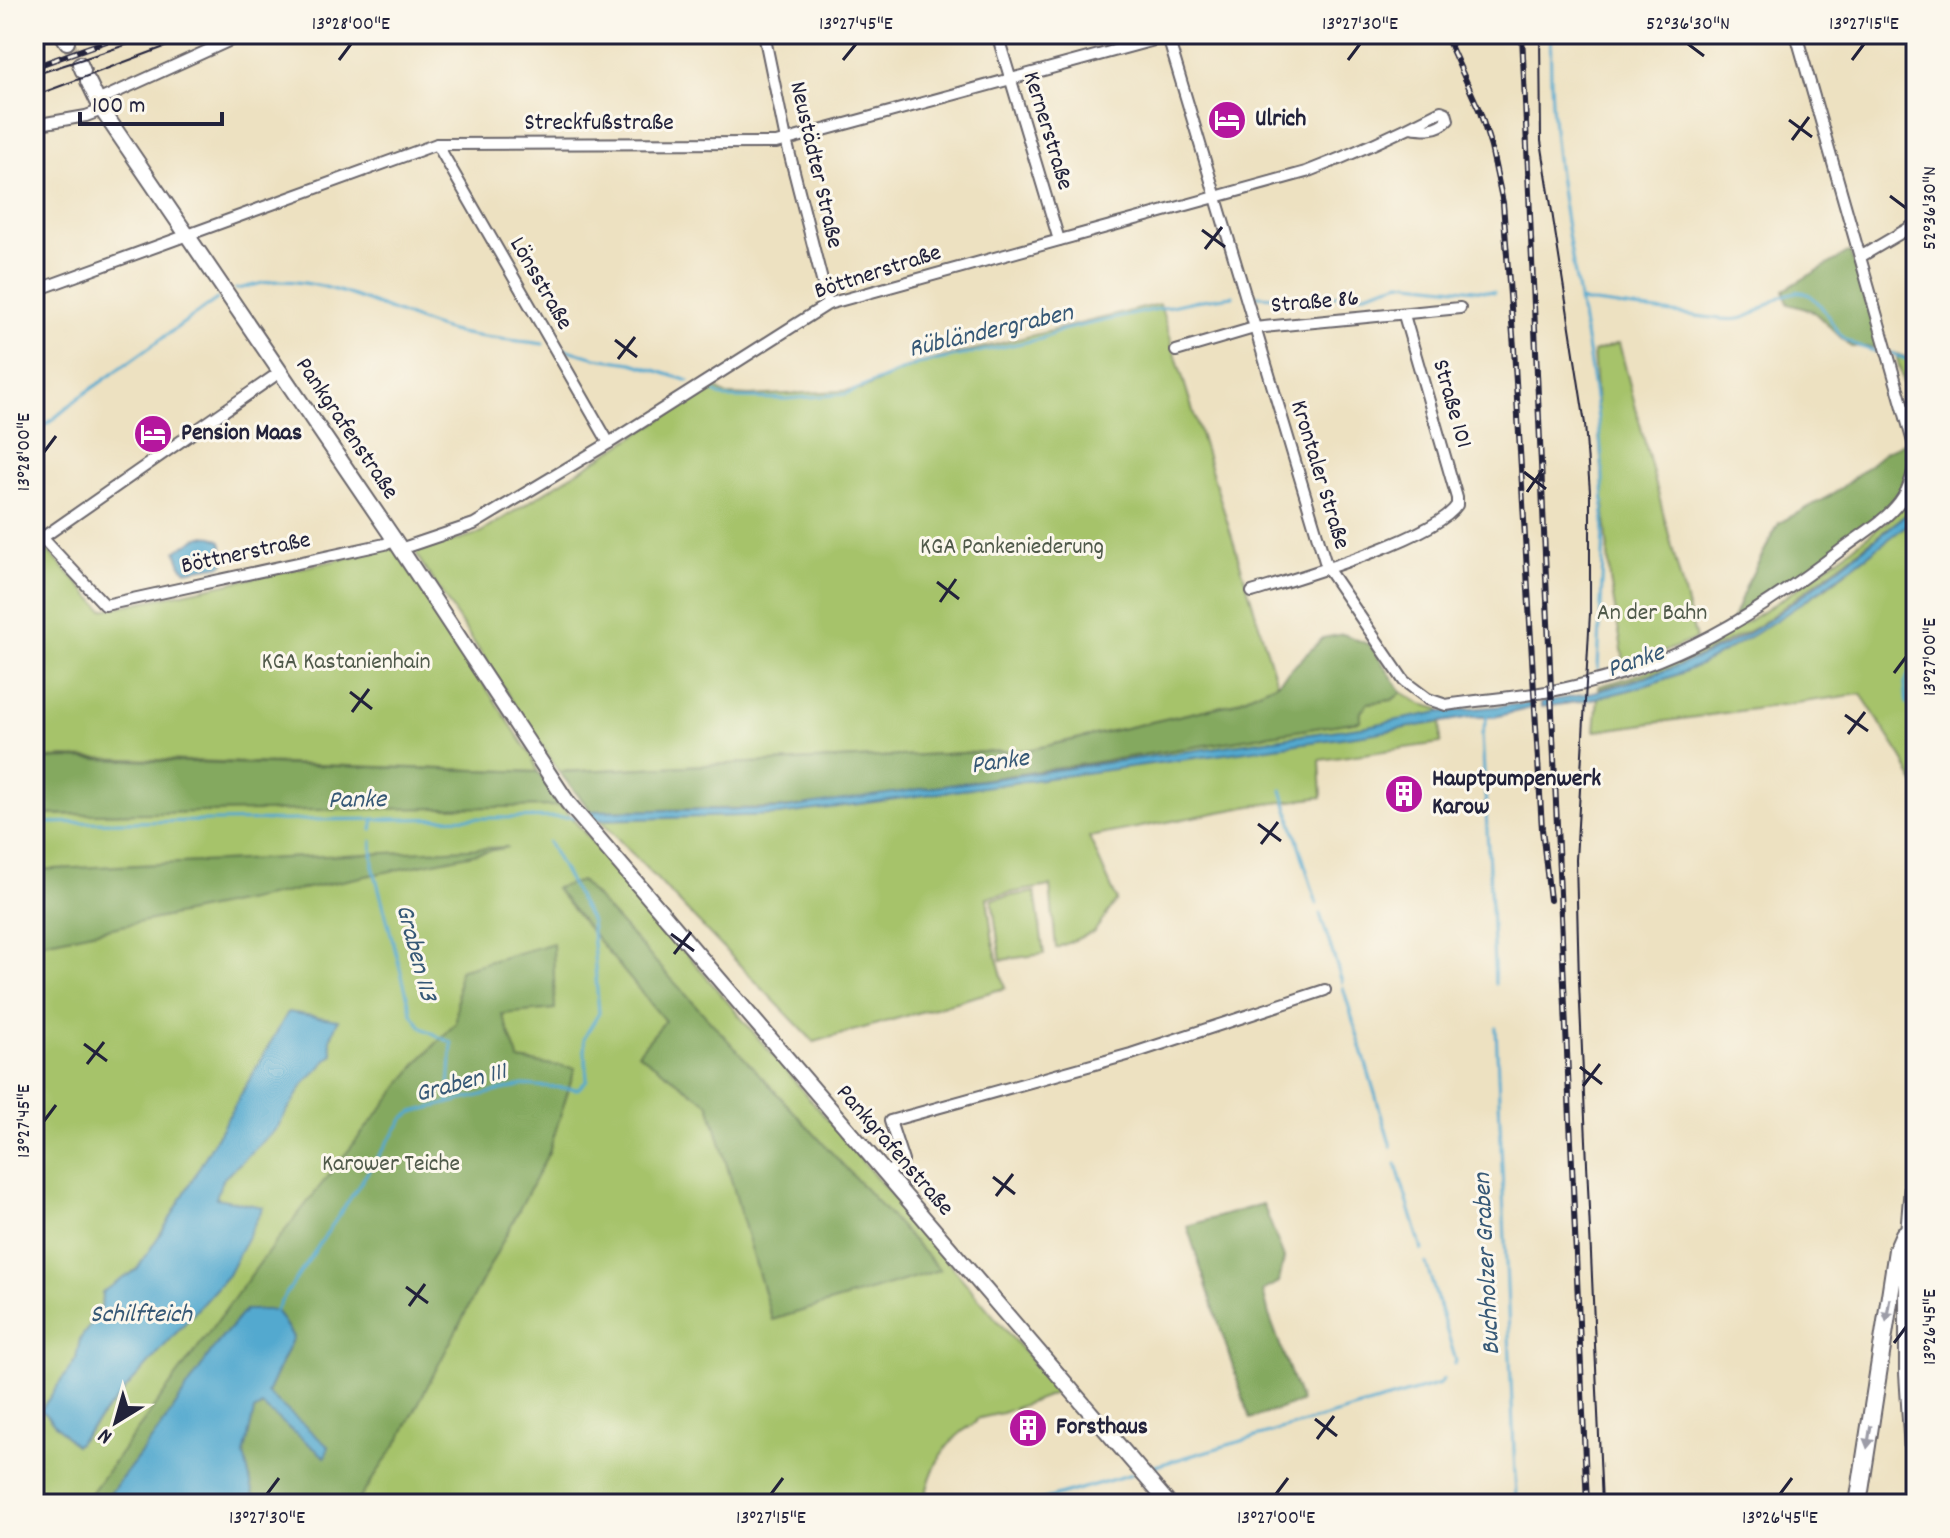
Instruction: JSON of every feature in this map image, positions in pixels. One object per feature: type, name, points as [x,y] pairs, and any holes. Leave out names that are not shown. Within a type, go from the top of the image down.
[{"type":"highway","points":[[1916,1153],[1910,1217],[1908,1373],[1916,1498]]},
{"type":"highway","points":[[1858,1504],[1897,1250],[1910,1217]]},
{"type":"main road","name":"Pankgrafenstraße","points":[[84,72],[99,106],[397,544],[568,803],[1169,1504]]},
{"type":"street","points":[[34,125],[91,115],[99,106],[244,34]]},
{"type":"street","name":"Neustädter Straße","points":[[764,34],[786,140],[828,304]]},
{"type":"street","name":"Kernerstraße","points":[[997,34],[1059,240]]},
{"type":"street","name":"Krontaler Straße","points":[[1170,35],[1214,196],[1327,568],[1404,681],[1428,699],[1446,705],[1523,695],[1599,680],[1662,660],[1741,622],[1796,585],[1895,509],[1911,485],[1915,449],[1796,34]]},
{"type":"street","name":"Streckfußstraße","points":[[34,291],[437,144],[761,143],[786,140],[1170,35]]},
{"type":"street","name":"Böttnerstraße","points":[[38,534],[105,605],[385,544],[397,544],[474,524],[609,443],[828,304],[1306,172],[1374,146],[1410,127]]},
{"type":"street","name":"Lönsstraße","points":[[437,144],[609,443]]},
{"type":"street","points":[[1860,257],[1916,224]]},
{"type":"street","name":"Straße 86","points":[[1176,351],[1254,328],[1460,308]]},
{"type":"street","name":"Straße 101","points":[[1327,568],[1396,544],[1446,518],[1457,505],[1404,315]]},
{"type":"street","points":[[38,534],[280,372]]},
{"type":"street","points":[[1252,592],[1327,568]]},
{"type":"street","points":[[886,1174],[903,1161],[890,1121],[1131,1054],[1325,990]]},
{"type":"green space","points":[[1850,252],[1880,347],[1851,347],[1813,311],[1788,304],[1784,290]]},
{"type":"green space","name":"KGA Pankeniederung","points":[[1160,304],[1277,683],[1231,704],[1028,750],[559,772],[417,556],[417,551],[478,534],[713,387],[727,395],[750,396],[861,390],[913,365]]},
{"type":"green space","name":"An der Bahn","points":[[1619,343],[1696,639],[1625,667],[1610,580],[1593,352]]},
{"type":"green space","points":[[1896,354],[1916,361],[1916,436]]},
{"type":"green space","points":[[1907,441],[1910,462],[1907,481],[1892,506],[1765,601],[1733,619],[1746,586],[1779,523],[1835,493],[1885,452]]},
{"type":"green space","points":[[1916,477],[1916,507],[1757,627],[1681,665],[1599,689],[1599,686],[1641,673],[1716,640],[1784,598],[1903,507]]},
{"type":"green space","points":[[1916,518],[1916,666],[1913,676],[1916,787],[1902,757],[1861,694],[1595,731],[1598,697],[1645,685],[1709,660],[1825,588]]},
{"type":"green space","name":"KGA Kastanienhain","points":[[34,536],[103,610],[394,548],[532,757],[538,772],[62,757],[34,760]]},
{"type":"green space","points":[[1343,634],[1370,645],[1402,692],[1392,700],[1368,703],[1361,712],[1360,721],[839,802],[781,808],[591,811],[559,772],[1028,750],[1231,704],[1277,683],[1323,638]]},
{"type":"green space","points":[[1402,692],[1421,704],[1440,709],[1441,743],[1320,760],[1322,797],[1251,806],[1089,837],[1117,900],[1094,932],[1056,948],[1050,886],[987,897],[993,942],[1005,988],[814,1042],[591,811],[781,808],[839,802],[1360,721],[1361,712],[1368,703],[1392,700]]},
{"type":"green space","points":[[60,758],[538,772],[561,806],[34,815],[34,760]]},
{"type":"green space","name":"Karower Teiche","points":[[561,805],[1058,1392],[1002,1413],[976,1419],[940,1457],[924,1504],[34,1504],[34,815]]},
{"type":"green space","points":[[508,847],[34,944],[34,870]]},
{"type":"green space","points":[[581,881],[940,1270],[772,1320],[709,1104],[638,1053],[665,1021],[555,888]]},
{"type":"green space","points":[[1035,892],[1044,954],[1001,960],[992,899]]},
{"type":"green space","points":[[553,943],[555,1009],[502,1014],[519,1060],[575,1068],[549,1152],[400,1439],[356,1504],[256,1504],[244,1455],[254,1411],[263,1406],[325,1456],[267,1393],[293,1337],[276,1310],[245,1310],[216,1345],[162,1426],[102,1504],[83,1504],[265,1256],[420,1060],[456,1023],[459,970]]},
{"type":"green space","points":[[1263,1204],[1284,1258],[1279,1282],[1263,1291],[1301,1402],[1250,1419],[1187,1226]]},
{"type":"water","points":[[1916,507],[1916,518],[1841,575],[1765,628],[1711,659],[1672,677],[1628,690],[1541,707],[1541,702],[1655,674],[1738,639],[1800,597]]},
{"type":"water","points":[[201,536],[221,541],[226,560],[222,565],[186,571],[176,551]]},
{"type":"water","points":[[1531,703],[1531,708],[1494,717],[1472,717],[1363,735],[779,815],[596,820],[589,811],[780,809],[1367,726],[1440,712]]},
{"type":"water","name":"Schilfteich","points":[[288,1012],[338,1020],[330,1040],[333,1054],[303,1085],[277,1128],[222,1180],[216,1198],[263,1207],[228,1275],[75,1446],[41,1410],[76,1359],[80,1339],[101,1310],[102,1292],[137,1269],[168,1222]]},
{"type":"water","points":[[245,1310],[276,1310],[293,1337],[267,1393],[329,1447],[325,1457],[262,1406],[254,1411],[244,1455],[256,1504],[102,1504],[162,1426],[216,1345]]},
{"type":"waterway","points":[[1551,34],[1551,85],[1561,186],[1600,438],[1603,554],[1598,669]]},
{"type":"waterway","name":"Rübländergraben","points":[[236,289],[273,281],[301,283],[345,293],[451,331],[543,344]]},
{"type":"waterway","name":"Rübländergraben","points":[[1257,296],[1299,298],[1362,294],[1401,282],[1494,292]]},
{"type":"waterway","name":"Rübländergraben","points":[[1579,301],[1734,319],[1753,314],[1788,294],[1804,293],[1818,302],[1844,338],[1879,352]]},
{"type":"waterway","name":"Rübländergraben","points":[[712,391],[725,398],[786,399],[846,394],[918,364],[1041,339],[1062,330],[1194,301],[1233,296]]},
{"type":"waterway","name":"Rübländergraben","points":[[34,435],[80,397],[217,299]]},
{"type":"waterway","name":"Rübländergraben","points":[[565,349],[596,358],[632,363],[689,381]]},
{"type":"waterway","name":"Rübländergraben","points":[[1891,354],[1916,362]]},
{"type":"waterway","points":[[1907,704],[1905,684],[1916,653]]},
{"type":"waterway","name":"Buchholzer Graben","points":[[1488,713],[1482,734],[1495,984]]},
{"type":"waterway","points":[[1912,721],[1916,729]]},
{"type":"waterway","points":[[1282,790],[1317,904]]},
{"type":"waterway","points":[[1473,807],[1485,807]]},
{"type":"waterway","name":"Panke","points":[[34,823],[574,817]]},
{"type":"waterway","name":"Graben 113","points":[[372,830],[374,819]]},
{"type":"waterway","name":"Graben 113","points":[[372,841],[373,866],[412,1014],[422,1028],[452,1043],[448,1104]]},
{"type":"waterway","name":"Graben 111","points":[[274,1312],[404,1118],[413,1112],[523,1085],[578,1089],[587,1080],[584,1038],[599,1013],[591,921],[548,842]]},
{"type":"waterway","points":[[1320,914],[1342,982]]},
{"type":"waterway","points":[[1343,987],[1391,1147]]},
{"type":"waterway","name":"Buchholzer Graben","points":[[1496,1028],[1516,1498]]},
{"type":"waterway","points":[[1396,1164],[1422,1250]]},
{"type":"waterway","points":[[1426,1263],[1456,1361],[1454,1364]]},
{"type":"waterway","points":[[1155,1466],[1440,1384],[1443,1379]]},
{"type":"waterway","points":[[1028,1504],[1132,1474]]},
{"type":"tunnel","points":[[67,42],[80,64]]},
{"type":"tram line","points":[[34,75],[159,34]]},
{"type":"tram line","points":[[34,96],[199,34]]},
{"type":"tram line","points":[[1540,34],[1541,141],[1585,424],[1590,492],[1590,613],[1576,860],[1602,1504]]},
{"type":"railway","points":[[34,67],[126,34]]},
{"type":"railway","points":[[1445,34],[1480,112],[1503,203],[1542,829],[1550,900]]},
{"type":"railway","points":[[1522,34],[1587,1504]]},
{"type":"place","name":"Ulrich","points":[[1227,120]]},
{"type":"place","name":"Pension Maas","points":[[153,434]]},
{"type":"place","name":"Hauptpumpenwerk Karow","points":[[1404,794]]},
{"type":"place","name":"Forsthaus","points":[[1028,1428]]}]
